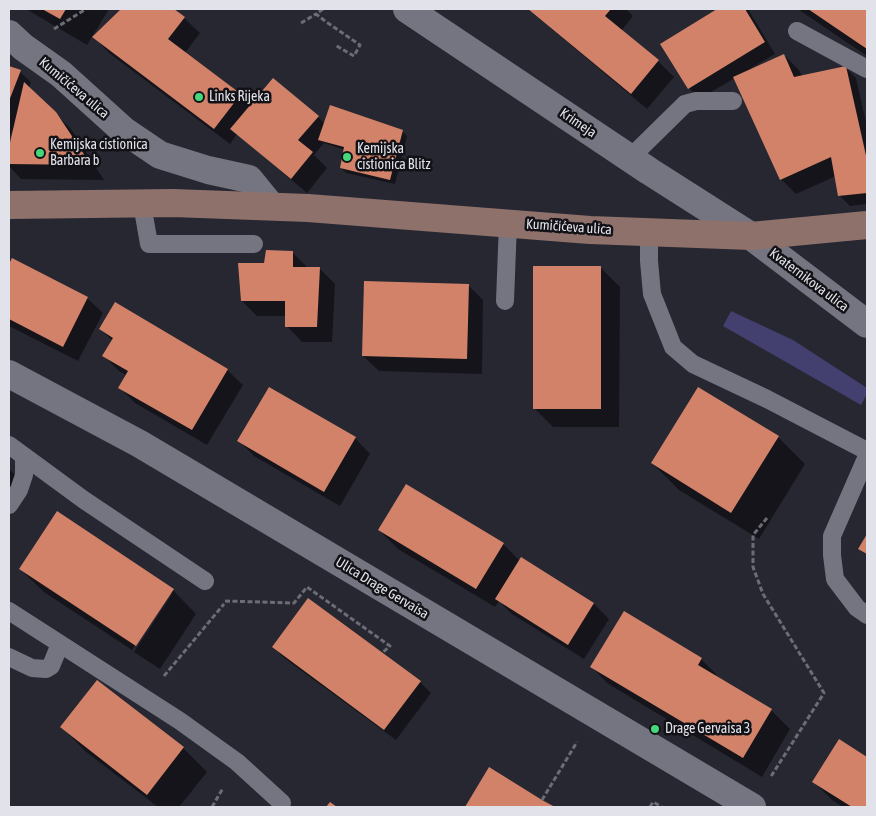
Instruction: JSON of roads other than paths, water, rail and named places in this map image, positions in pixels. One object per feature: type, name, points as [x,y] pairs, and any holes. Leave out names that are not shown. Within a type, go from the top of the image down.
[{"type":"main road","name":"Kumičićeva ulica","points":[[9,204],[270,206],[648,232],[751,236],[867,225]]},
{"type":"street","name":"Krimeja","points":[[407,9],[630,158],[751,236]]},
{"type":"street","name":"Kumičićeva ulica","points":[[9,34],[23,47],[62,74],[123,130],[160,155],[208,170],[249,179],[270,206]]},
{"type":"street","name":"Kvaternikova ulica","points":[[751,236],[867,324]]},
{"type":"street","name":"Ulica Drage Gervaisa","points":[[9,374],[140,444],[758,796]]},
{"type":"lane","points":[[797,31],[867,69]]},
{"type":"lane","points":[[630,158],[685,104],[696,101],[734,101]]},
{"type":"lane","points":[[142,204],[150,244],[254,244]]},
{"type":"lane","points":[[505,301],[508,223]]},
{"type":"lane","points":[[648,232],[648,261],[652,294],[673,347],[692,364],[767,398],[867,451]]},
{"type":"lane","points":[[9,445],[84,500],[205,581]]},
{"type":"lane","points":[[9,505],[19,490],[24,475],[24,456]]},
{"type":"lane","points":[[867,456],[832,536],[835,580],[857,608],[867,615]]},
{"type":"lane","points":[[9,611],[180,721],[237,762],[282,803]]},
{"type":"lane","points":[[9,657],[32,668],[46,669],[51,666],[60,644]]},
{"type":"place","name":"Links Rijeka","points":[[199,97]]},
{"type":"place","name":"Kemijska cistionica Barbara b","points":[[40,153]]},
{"type":"place","name":"Kemijska cistionica Blitz","points":[[347,157]]},
{"type":"place","name":"Drage Gervaisa 3","points":[[655,729]]}]
